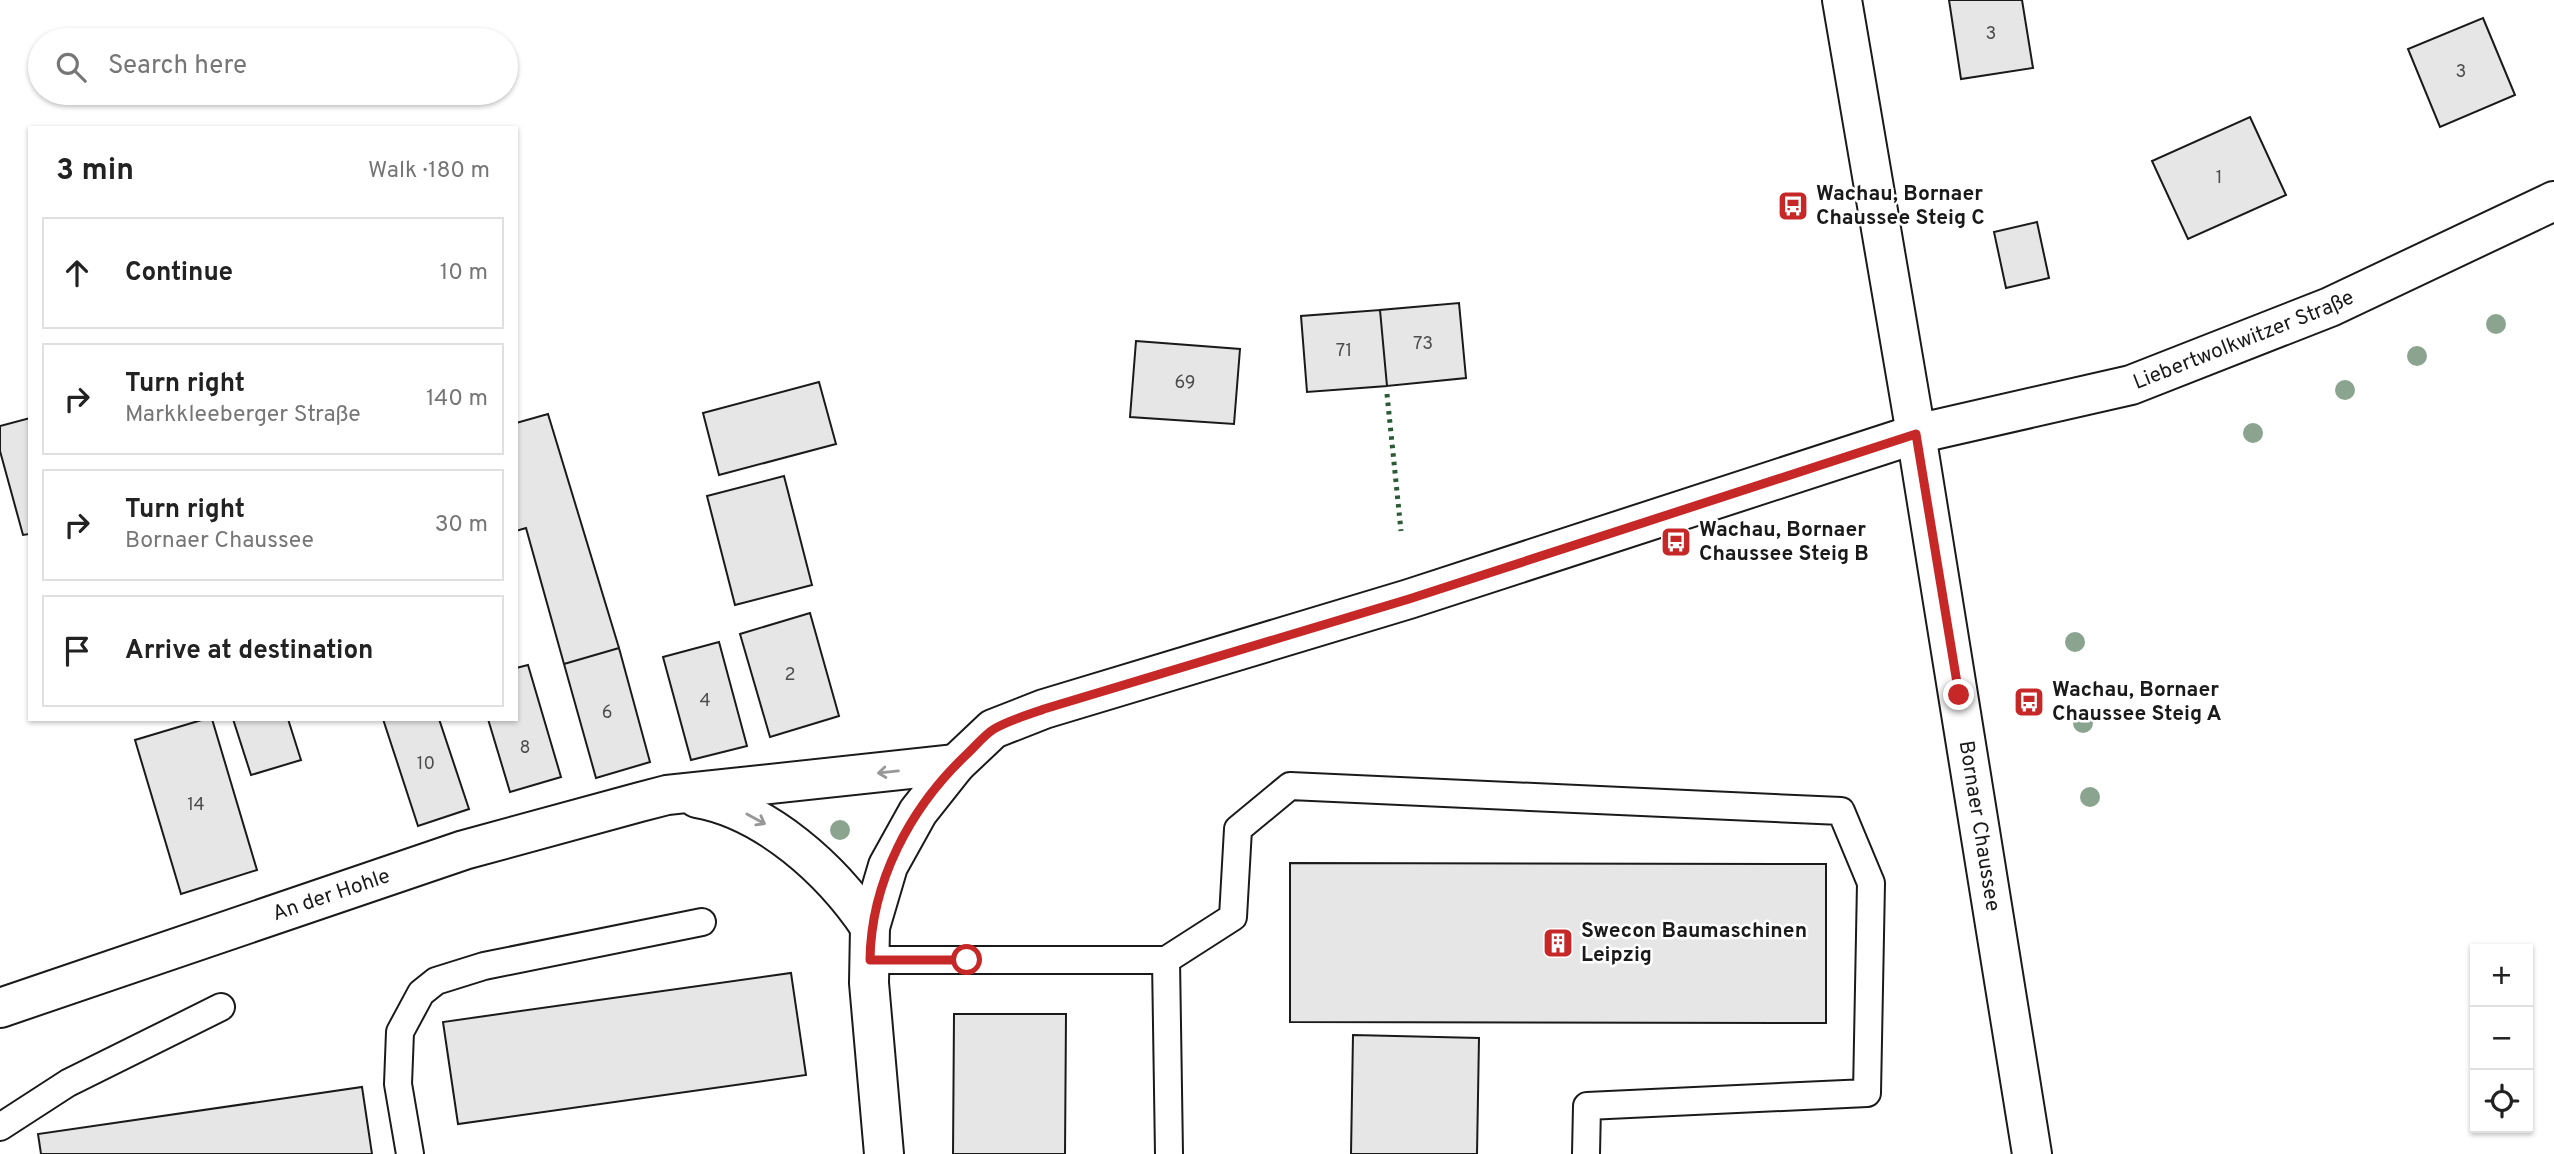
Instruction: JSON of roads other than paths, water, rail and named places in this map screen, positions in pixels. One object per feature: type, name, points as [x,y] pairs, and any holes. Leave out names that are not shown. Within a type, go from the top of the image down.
[{"type":"main road","name":"Bornaer Chaussee","points":[[1842,0],[1916,434],[2032,1154]]},
{"type":"main road","name":"Liebertwolkwitzer Straße","points":[[870,943],[888,866],[918,812],[956,764],[993,729],[1044,709],[1409,599],[1916,434],[2131,384],[2330,307],[2554,201]]},
{"type":"main road","name":"An der Hohle","points":[[0,1008],[464,850],[667,795],[956,764]]},
{"type":"main road","points":[[667,795],[723,804],[783,836],[831,880],[870,943],[884,1154]]},
{"type":"lane","points":[[870,943],[1166,960],[1233,917],[1238,830],[1290,786],[1841,811],[1871,883],[1867,1093],[1587,1106],[1586,1154]]},
{"type":"lane","points":[[410,1154],[398,1084],[400,1032],[412,1006],[436,981],[484,966],[702,922]]},
{"type":"lane","points":[[1166,960],[1169,1154]]},
{"type":"lane","points":[[0,1127],[68,1083],[221,1007]]},
{"type":"place","name":"Wachau, Bornaer Chaussee Steig C","points":[[1793,206]]},
{"type":"place","name":"Wachau, Bornaer Chaussee Steig B","points":[[1676,542]]},
{"type":"place","name":"Wachau, Bornaer Chaussee Steig A","points":[[2029,702]]},
{"type":"place","name":"Swecon Baumaschinen Leipzig","points":[[1558,943]]}]
